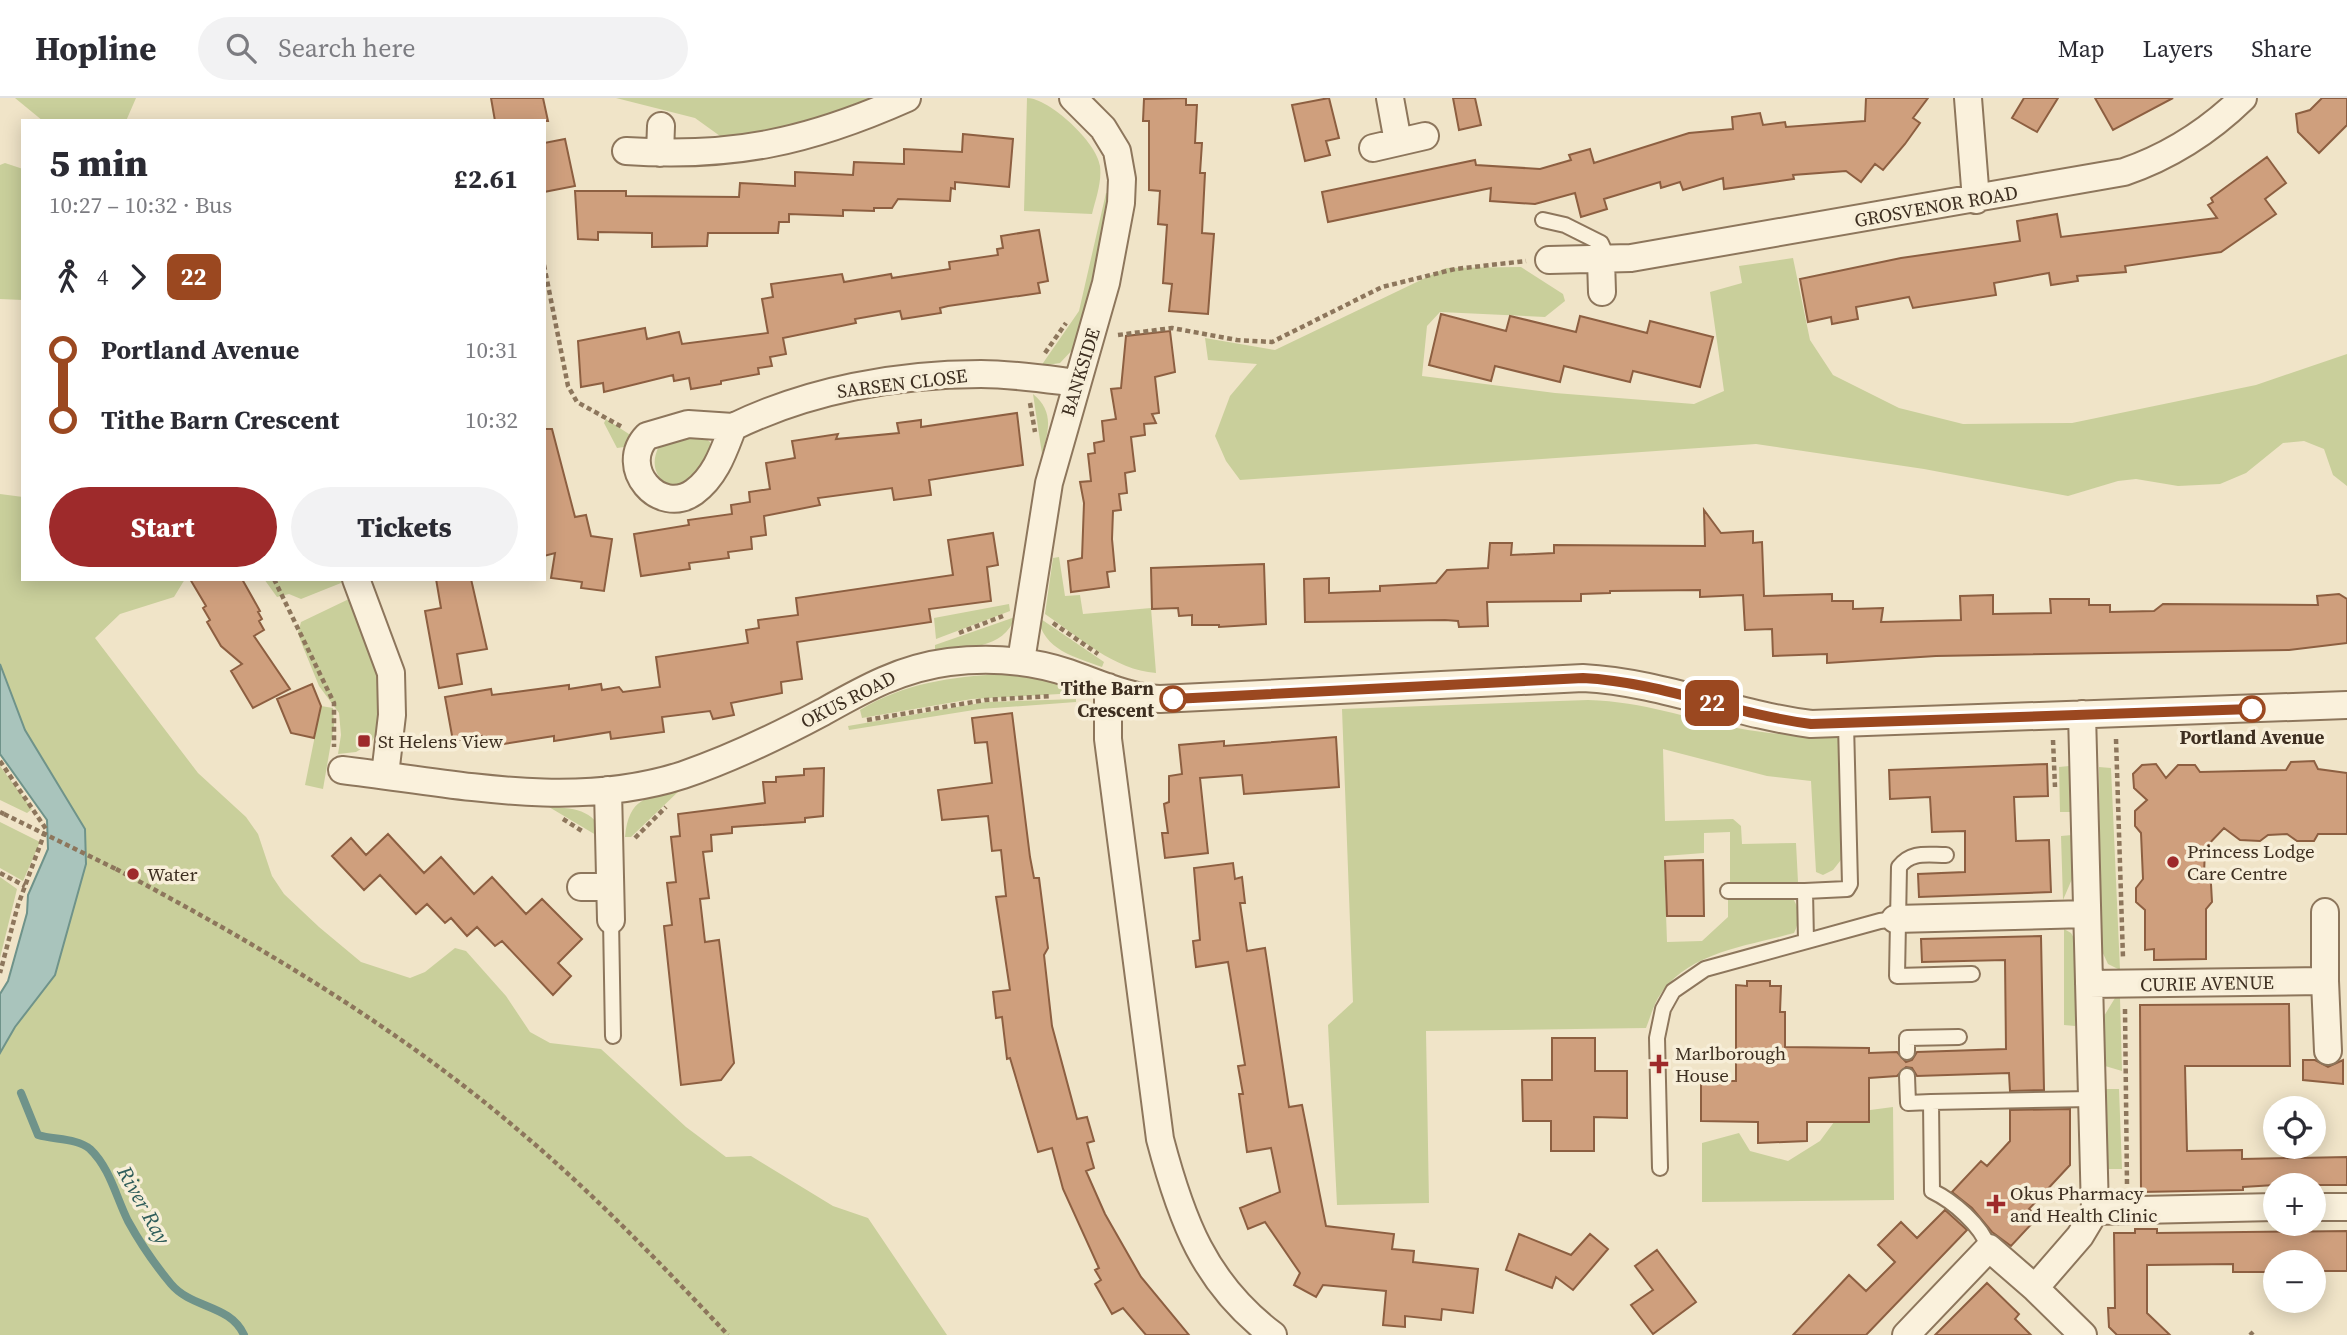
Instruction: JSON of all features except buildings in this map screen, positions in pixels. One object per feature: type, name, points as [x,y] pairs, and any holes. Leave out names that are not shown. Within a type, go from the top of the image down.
[{"type":"street","points":[[626,150],[660,153],[744,150],[783,143],[829,129],[907,98]]},
{"type":"street","name":"BANKSIDE","points":[[1021,661],[1049,483],[1090,340],[1113,245],[1122,178],[1117,151],[1103,128],[1073,98]]},
{"type":"street","points":[[1390,98],[1385,145],[1425,136]]},
{"type":"street","points":[[1968,98],[1976,200]]},
{"type":"street","name":"GROSVENOR ROAD","points":[[1549,260],[1604,260],[2084,181],[2151,163],[2205,132],[2243,98]]},
{"type":"street","points":[[660,153],[661,126]]},
{"type":"street","points":[[1602,292],[1604,260]]},
{"type":"street","name":"SARSEN CLOSE","points":[[643,439],[660,430],[688,424],[733,427],[780,405],[858,386],[969,374],[1077,383]]},
{"type":"street","points":[[643,439],[637,462],[641,480],[652,492],[678,498],[695,491],[706,481],[721,458],[733,427]]},
{"type":"street","points":[[357,581],[391,673],[393,715],[385,775]]},
{"type":"street","name":"OKUS ROAD","points":[[342,769],[502,790],[608,790],[682,775],[772,738],[876,683],[914,668],[951,662],[1021,661],[1068,672],[1108,687],[1160,699],[1604,679],[1642,684],[1776,719],[1846,724],[2347,705]]},
{"type":"street","points":[[1108,687],[1108,739],[1160,1139],[1172,1187],[1193,1242],[1217,1280],[1250,1317],[1273,1335]]},
{"type":"street","points":[[2035,1288],[2080,1236],[2095,1211],[2082,714]]},
{"type":"street","points":[[608,790],[611,920]]},
{"type":"street","points":[[581,887],[610,887]]},
{"type":"street","points":[[2325,912],[2328,1051]]},
{"type":"street","points":[[1895,919],[2087,914]]},
{"type":"street","name":"CURIE AVENUE","points":[[2089,984],[2325,981]]},
{"type":"street","points":[[2326,1207],[2347,1206]]},
{"type":"street","points":[[2095,1211],[2263,1207]]},
{"type":"street","points":[[1906,1335],[1989,1248],[2083,1335]]},
{"type":"lane","points":[[1543,220],[1565,225],[1601,243],[1604,260]]},
{"type":"lane","points":[[1728,891],[1847,889],[1850,884],[1846,724]]},
{"type":"lane","points":[[1946,855],[1917,855],[1905,859],[1897,877],[1897,976],[1972,974]]},
{"type":"lane","points":[[1805,891],[1806,941]]},
{"type":"lane","points":[[1660,1168],[1657,1038],[1667,1000],[1681,983],[1705,969],[1895,919]]},
{"type":"lane","points":[[611,920],[613,1035]]},
{"type":"lane","points":[[1907,1052],[1907,1038],[1959,1037]]},
{"type":"lane","points":[[1907,1076],[1908,1103],[2092,1099]]},
{"type":"lane","points":[[1931,1102],[1932,1191],[1946,1198],[1966,1217],[1986,1237],[1989,1248]]},
{"type":"path","points":[[1090,340],[1172,328],[1237,340],[1272,342],[1353,299],[1382,287],[1475,266],[1549,260]]},
{"type":"path","points":[[546,275],[568,386],[577,402],[643,439]]},
{"type":"path","points":[[1026,377],[1035,434]]},
{"type":"path","points":[[275,581],[334,704],[335,733],[329,767],[342,769]]},
{"type":"path","points":[[950,636],[1013,612],[1028,610],[1046,617],[1109,662],[1108,687]]},
{"type":"path","points":[[827,710],[854,722],[985,700],[1056,696]]},
{"type":"path","points":[[0,761],[46,825],[44,842],[25,886],[0,973]]},
{"type":"path","points":[[538,791],[539,810],[558,816],[603,843],[609,843]]},
{"type":"path","points":[[2,813],[116,869],[282,962],[454,1079],[524,1135],[626,1231],[728,1335]]},
{"type":"path","points":[[0,873],[25,886]]},
{"type":"green space","points":[[15,98],[136,98],[127,119],[41,119]]},
{"type":"green space","points":[[616,98],[879,98],[779,132],[738,139],[720,136],[695,118]]},
{"type":"green space","points":[[1027,98],[1047,105],[1059,113],[1081,134],[1097,156],[1100,178],[1092,214],[1024,211]]},
{"type":"green space","points":[[5,163],[21,168],[21,300],[0,299],[0,165]]},
{"type":"green space","points":[[1106,193],[1112,195],[1076,346],[1060,363],[1041,366],[1079,311]]},
{"type":"green space","points":[[1793,258],[1810,340],[1833,375],[1899,408],[1963,424],[2072,423],[2256,385],[2347,354],[2347,486],[2333,475],[2324,449],[2304,441],[2283,443],[2246,473],[2220,484],[2178,486],[2136,479],[2118,481],[2068,496],[1924,469],[1756,444],[1240,480],[1226,461],[1215,436],[1230,396],[1257,364],[1208,360],[1205,338],[1275,350],[1446,268],[1521,267],[1563,294],[1565,301],[1545,317],[1440,312],[1427,326],[1422,376],[1555,393],[1694,404],[1724,391],[1710,292],[1742,283],[1739,266]]},
{"type":"green space","points":[[1033,394],[1040,400],[1047,414],[1048,429],[1042,454]]},
{"type":"green space","points":[[606,419],[635,438],[631,446],[617,448],[604,423]]},
{"type":"green space","points":[[685,436],[704,437],[710,442],[712,462],[682,486],[665,483],[656,471],[655,461],[659,446]]},
{"type":"green space","points":[[0,494],[21,497],[21,581],[184,581],[174,597],[120,614],[95,638],[198,773],[246,817],[258,834],[272,876],[284,894],[361,962],[410,978],[425,972],[455,948],[466,951],[506,996],[530,1032],[550,1043],[601,1049],[686,1127],[726,1157],[751,1156],[833,1206],[868,1218],[947,1335],[0,1335],[0,1053],[15,1027],[85,829],[25,730],[0,664]]},
{"type":"green space","points":[[1059,557],[1065,596],[1080,595],[1083,614],[1151,608],[1156,673],[1141,671],[1111,659],[1045,614],[1053,558]]},
{"type":"green space","points":[[265,581],[342,581],[301,599],[289,594],[277,597]]},
{"type":"green space","points":[[349,599],[384,679],[377,732],[371,743],[356,752],[338,754],[341,735],[339,713],[319,686],[298,633],[301,622]]},
{"type":"green space","points":[[1009,604],[1010,611],[936,639],[934,618]]},
{"type":"green space","points":[[1015,617],[1010,628],[993,641],[971,647],[935,651],[935,645]]},
{"type":"green space","points":[[1038,617],[1104,662],[1102,667],[1053,645],[1041,628]]},
{"type":"green space","points":[[1002,674],[1053,681],[1077,689],[1077,693],[972,699],[862,718],[860,710],[894,693],[928,683]]},
{"type":"green space","points":[[1076,699],[1076,702],[980,709],[849,730],[848,726],[986,702]]},
{"type":"green space","points":[[1588,700],[1647,707],[1750,730],[1789,735],[1840,736],[1844,856],[1833,870],[1823,875],[1816,872],[1811,781],[1767,776],[1663,749],[1665,821],[1733,819],[1741,826],[1742,844],[1796,843],[1798,882],[1730,883],[1730,832],[1704,833],[1704,853],[1664,856],[1667,942],[1702,941],[1728,917],[1728,897],[1787,893],[1795,901],[1798,912],[1794,933],[1719,953],[1684,970],[1658,998],[1646,1028],[1426,1031],[1429,1203],[1337,1205],[1328,1025],[1353,1002],[1342,709]]},
{"type":"green space","points":[[321,706],[333,708],[334,725],[323,789],[305,785]]},
{"type":"green space","points":[[0,766],[32,809],[27,813],[0,800]]},
{"type":"green space","points":[[2069,766],[2070,812],[2060,812],[2059,767]]},
{"type":"green space","points":[[2099,767],[2111,768],[2120,970],[2108,964],[2100,947]]},
{"type":"green space","points":[[681,789],[631,837],[625,837],[631,814],[641,801]]},
{"type":"green space","points":[[549,807],[585,813],[597,823],[606,841]]},
{"type":"green space","points":[[0,822],[40,842],[23,881],[0,868]]},
{"type":"green space","points":[[2072,835],[2072,879],[2063,900],[2061,836]]},
{"type":"green space","points":[[0,877],[17,889],[0,958]]},
{"type":"green space","points":[[2064,929],[2071,933],[2075,940],[2075,1026],[2064,1025]]},
{"type":"green space","points":[[2115,998],[2120,998],[2122,1071],[2105,1066],[2104,1016]]},
{"type":"green space","points":[[2102,1089],[2119,1089],[2122,1169],[2105,1169]]},
{"type":"green space","points":[[1893,1107],[1894,1200],[1702,1202],[1702,1143],[1739,1133],[1750,1151],[1788,1161],[1820,1141],[1840,1114]]},
{"type":"water","points":[[0,664],[25,730],[85,829],[86,864],[55,975],[15,1027],[0,1053],[0,994],[8,981],[27,913],[28,895],[48,849],[47,820],[0,754]]},
{"type":"waterway","name":"River Ray","points":[[21,1093],[38,1135],[85,1145],[97,1157],[108,1174],[132,1229],[171,1284],[189,1298],[230,1317],[244,1335]]},
{"type":"bus line","name":"22","points":[[1173,699],[1583,678],[1642,684],[1776,719],[1811,724],[2252,709]]},
{"type":"place","name":"Tithe Barn Crescent","points":[[1173,699]]},
{"type":"place","name":"Portland Avenue","points":[[2252,709]]},
{"type":"place","name":"St Helens View","points":[[364,741]]},
{"type":"place","name":"Princess Lodge Care Centre","points":[[2173,862]]},
{"type":"place","name":"Water","points":[[133,874]]},
{"type":"place","name":"Marlborough House","points":[[1659,1064]]},
{"type":"place","name":"Okus Pharmacy and Health Clinic","points":[[1996,1204]]}]
